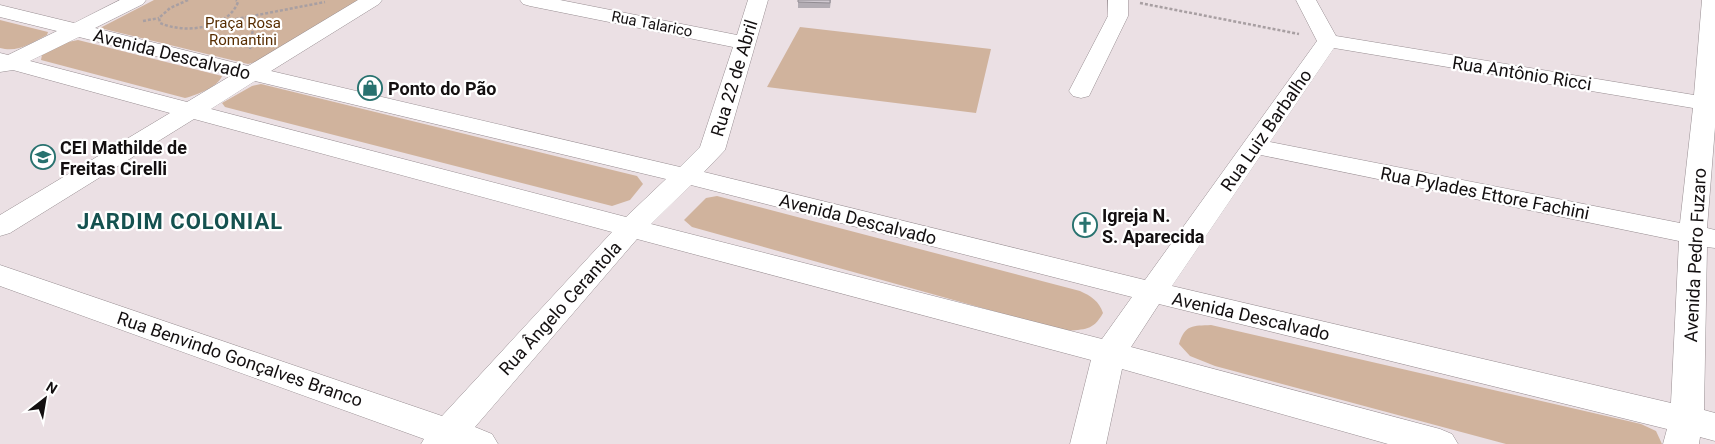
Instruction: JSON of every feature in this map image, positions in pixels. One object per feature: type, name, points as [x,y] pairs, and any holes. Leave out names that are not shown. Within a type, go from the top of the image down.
[{"type":"street","points":[[3,64],[136,0]]},
{"type":"street","points":[[0,227],[190,112],[251,64],[372,0]]},
{"type":"street","name":"Rua Talarico","points":[[530,0],[744,43]]},
{"type":"street","name":"Rua 22 de Abril","points":[[686,176],[712,150],[758,0]]},
{"type":"street","points":[[1306,0],[1328,41]]},
{"type":"street","name":"Avenida Pedro Fuzaro","points":[[1694,430],[1710,104],[1711,0]]},
{"type":"street","points":[[1081,91],[1126,1]]},
{"type":"street","name":"Avenida Descalvado","points":[[0,11],[77,30],[251,64],[686,176],[1694,430]]},
{"type":"street","name":"Rua Antônio Ricci","points":[[1328,41],[1710,104]]},
{"type":"street","name":"Rua Luiz Barbalho","points":[[1088,444],[1109,353],[1256,147],[1328,41]]},
{"type":"street","points":[[3,64],[1109,353],[1435,443]]},
{"type":"street","name":"Rua Pylades Ettore Fachini","points":[[1256,147],[1704,237]]},
{"type":"street","name":"Rua Ângelo Cerantola","points":[[444,438],[631,228],[686,176]]},
{"type":"street","name":"Rua Benvindo Gonçalves Branco","points":[[0,275],[444,438],[480,444]]},
{"type":"path","points":[[188,0],[163,13],[159,18],[160,23],[166,27],[187,29],[328,2]]},
{"type":"path","points":[[215,23],[234,12],[238,7],[236,0]]},
{"type":"path","points":[[1126,1],[1328,41]]},
{"type":"path","points":[[251,64],[255,15]]},
{"type":"green space","name":"Praça Rosa Romantini","points":[[154,0],[359,0],[256,62],[248,64],[100,28]]},
{"type":"green space","points":[[0,20],[48,32],[47,35],[19,48],[0,48]]},
{"type":"green space","points":[[800,27],[991,49],[976,113],[767,87]]},
{"type":"green space","points":[[78,40],[222,76],[212,87],[185,98],[41,60],[42,55],[68,42]]},
{"type":"green space","points":[[261,84],[637,176],[643,184],[630,200],[612,206],[225,107],[222,103],[252,86]]},
{"type":"green space","points":[[717,196],[1080,291],[1094,299],[1103,313],[1096,323],[1088,328],[1065,331],[692,227],[684,220],[706,198]]},
{"type":"green space","points":[[1211,325],[1641,424],[1656,431],[1662,444],[1506,444],[1215,366],[1190,356],[1179,344],[1181,337],[1190,327]]},
{"type":"building","points":[[798,0],[830,0],[830,3],[798,2]]},
{"type":"place","name":"Ponto do Pão","points":[[370,88]]},
{"type":"place","name":"CEI Mathilde de Freitas Cirelli","points":[[43,157]]},
{"type":"place","name":"Igreja N. S. Aparecida","points":[[1085,225]]},
{"type":"district","name":"JARDIM COLONIAL","points":[[180,221]]}]
